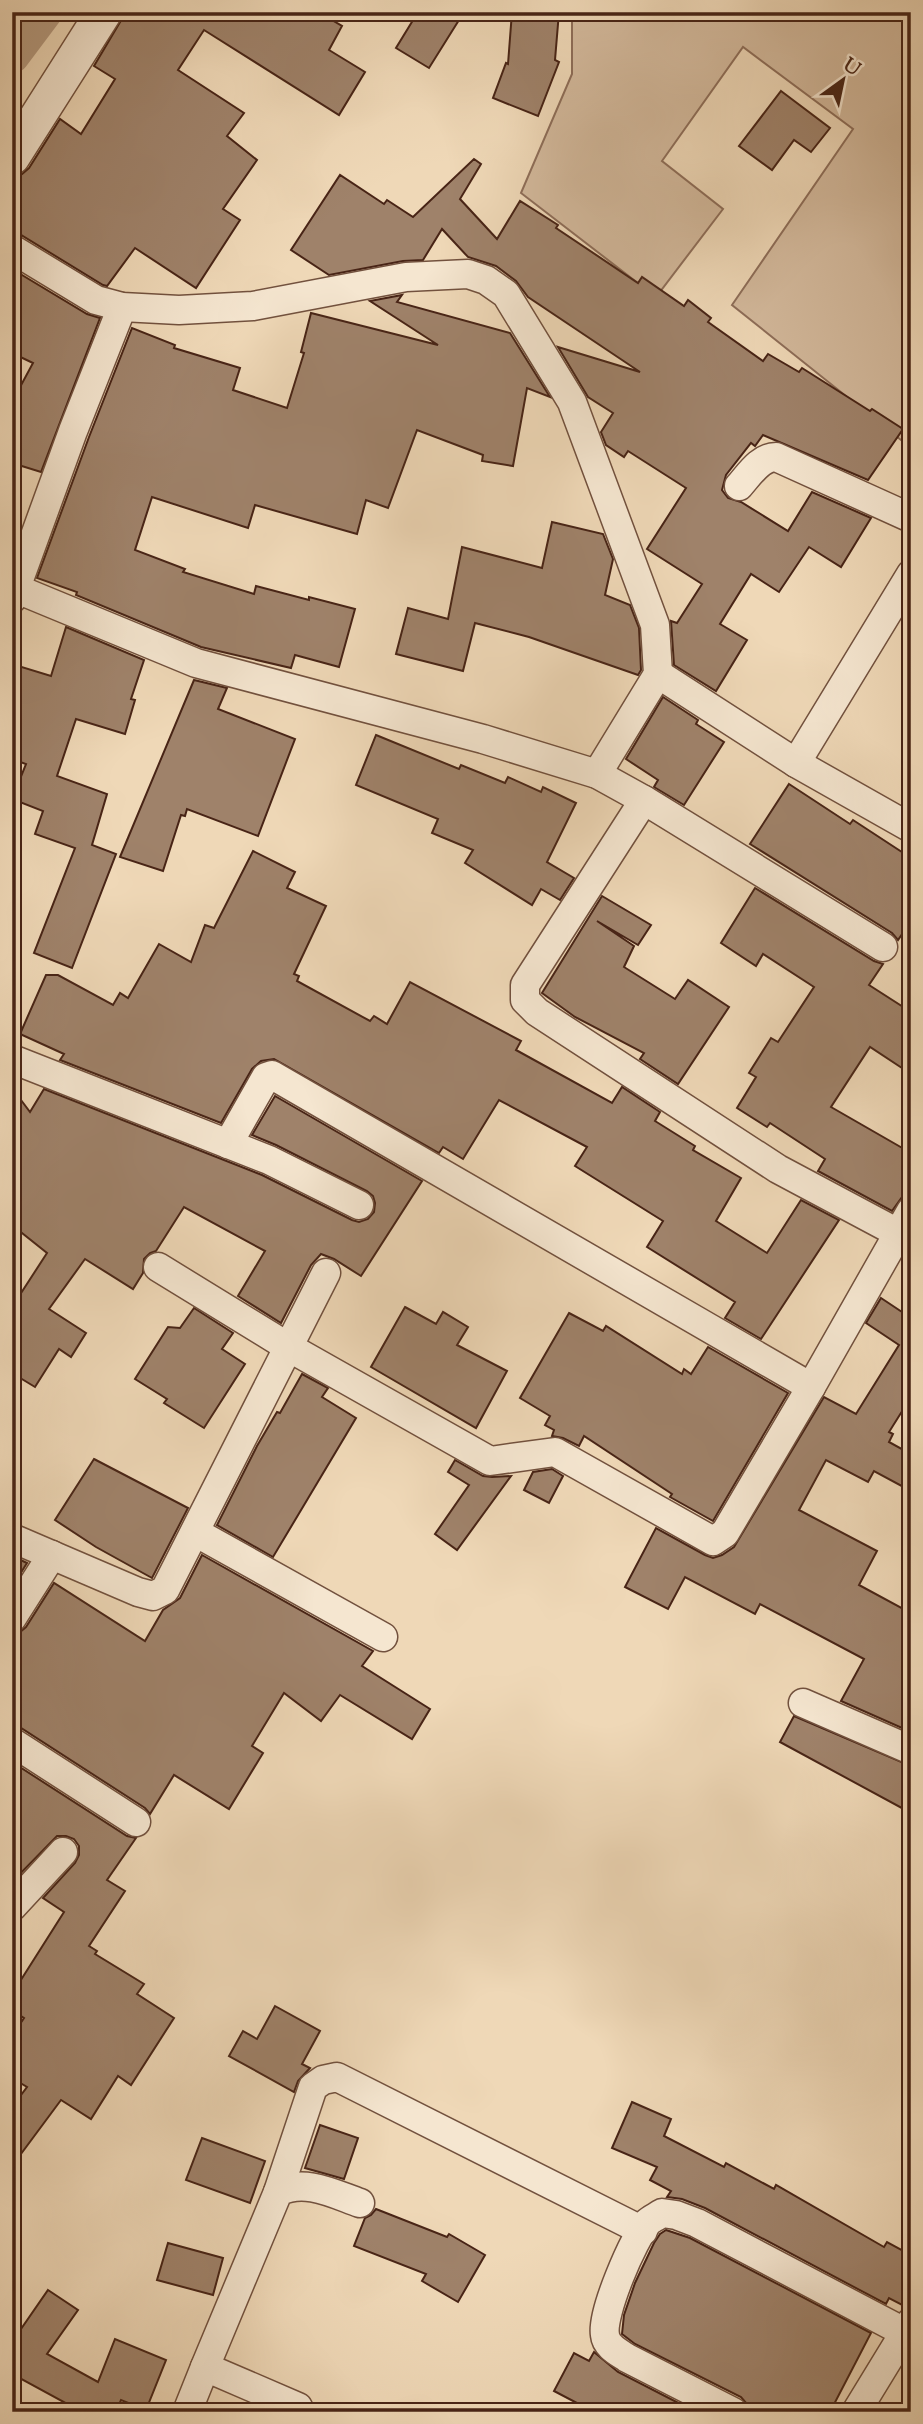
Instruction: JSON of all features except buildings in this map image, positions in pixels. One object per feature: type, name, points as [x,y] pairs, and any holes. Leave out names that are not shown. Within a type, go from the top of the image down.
[{"type":"street","points":[[12,157],[104,12]]},
{"type":"street","points":[[12,249],[96,300],[122,307],[179,310],[253,306],[406,277],[468,274],[486,280],[506,294],[572,402],[655,625],[658,674],[597,774]]},
{"type":"street","points":[[122,307],[13,591],[196,663],[483,739],[597,774],[883,947]]},
{"type":"street","points":[[739,486],[761,462],[768,457],[776,457],[911,518]]},
{"type":"street","points":[[796,764],[911,574]]},
{"type":"street","points":[[658,674],[796,764],[911,827]]},
{"type":"street","points":[[158,1267],[290,1348],[490,1461],[555,1452],[713,1541],[725,1533],[904,1222],[778,1169],[537,1012],[525,1000],[525,985],[644,800]]},
{"type":"street","points":[[12,1059],[269,1160],[359,1205]]},
{"type":"street","points":[[228,1144],[266,1077],[272,1075],[811,1387]]},
{"type":"street","points":[[12,1538],[138,1592],[153,1596],[165,1590],[326,1273]]},
{"type":"street","points":[[195,1532],[383,1637]]},
{"type":"street","points":[[12,1618],[52,1555]]},
{"type":"street","points":[[803,1703],[911,1750]]},
{"type":"street","points":[[12,1742],[136,1822]]},
{"type":"street","points":[[12,1907],[63,1852]]},
{"type":"street","points":[[187,2412],[278,2192],[313,2087],[323,2080],[337,2077],[643,2231]]},
{"type":"street","points":[[278,2192],[287,2187],[307,2185],[360,2203]]},
{"type":"street","points":[[733,2412],[627,2358],[613,2349],[604,2337],[618,2278],[648,2222],[662,2213],[697,2224],[908,2327],[856,2412]]},
{"type":"street","points":[[205,2367],[298,2407]]},
{"type":"shaded area","points":[[572,12],[911,12],[911,448],[732,305],[853,129],[743,47],[662,161],[723,209],[656,297],[521,193],[572,74]]},
{"type":"waterway","points":[[12,56],[45,12]]}]
